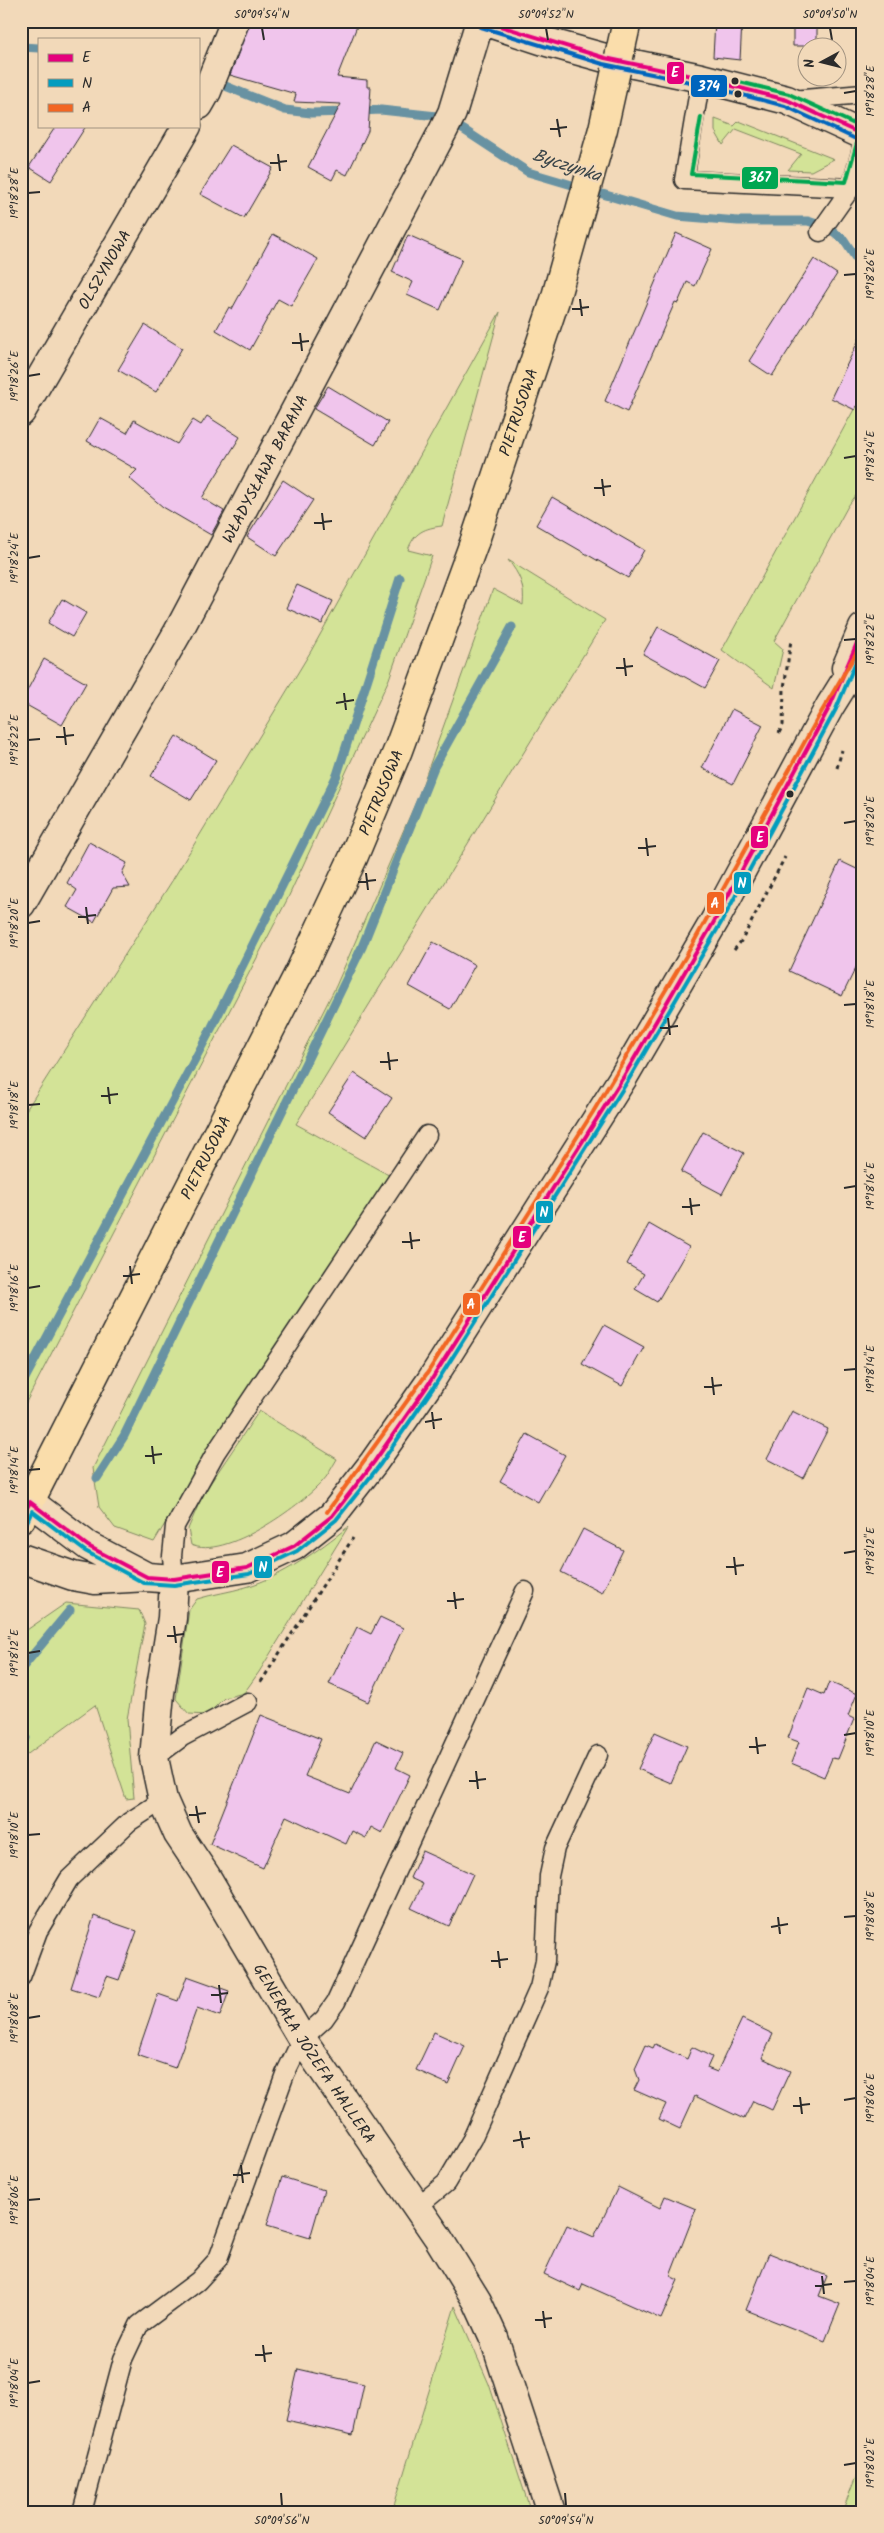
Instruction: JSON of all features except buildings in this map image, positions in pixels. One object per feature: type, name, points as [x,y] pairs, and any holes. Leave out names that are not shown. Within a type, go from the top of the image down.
[{"type":"main road","name":"PIETRUSOWA","points":[[26,1511],[300,971],[341,884],[398,750],[475,540],[555,300],[603,129],[627,21]]},
{"type":"street","points":[[207,89],[235,21]]},
{"type":"street","points":[[482,21],[605,58],[701,78],[786,100],[863,135]]},
{"type":"street","name":"WŁADYSŁAWA BARANA","points":[[21,904],[178,632],[447,122],[482,21]]},
{"type":"street","name":"OLSZYNOWA","points":[[21,412],[185,128]]},
{"type":"street","points":[[830,706],[863,628]]},
{"type":"street","points":[[21,1558],[73,1576],[95,1580],[147,1577],[174,1579],[247,1568],[294,1546],[332,1516],[374,1462],[440,1366],[624,1076],[715,920],[830,706],[863,653]]},
{"type":"street","points":[[26,1511],[147,1577]]},
{"type":"street","name":"GENERAŁA JÓZEFA HALLERA","points":[[174,1579],[172,1618],[160,1693],[154,1758],[163,1800],[178,1834],[206,1876],[302,2039],[417,2207],[477,2301],[494,2338],[550,2512]]},
{"type":"lane","points":[[701,78],[684,180],[852,188]]},
{"type":"lane","points":[[786,100],[863,94]]},
{"type":"lane","points":[[824,225],[852,188],[863,145]]},
{"type":"lane","points":[[174,1579],[172,1556],[175,1526],[216,1452],[427,1135]]},
{"type":"lane","points":[[82,2512],[122,2359],[139,2325],[198,2281],[218,2259],[285,2074],[302,2039],[324,2019],[336,2002],[525,1592]]},
{"type":"lane","points":[[154,1758],[182,1737],[248,1702]]},
{"type":"lane","points":[[417,2207],[446,2183],[472,2139],[539,1988],[545,1960],[549,1876],[555,1848],[598,1755]]},
{"type":"lane","points":[[21,1977],[38,1931],[69,1879],[129,1822],[163,1800]]},
{"type":"path","points":[[779,734],[783,725],[784,688],[792,640]]},
{"type":"green space","points":[[715,119],[734,126],[739,121],[834,159],[811,171],[788,170],[801,154],[736,129],[723,145],[715,131]]},
{"type":"green space","points":[[500,312],[442,526],[421,532],[413,539],[408,550],[432,556],[389,679],[287,900],[21,1412],[21,1118],[172,881],[311,651]]},
{"type":"green space","points":[[863,393],[863,486],[848,506],[774,641],[783,649],[774,688],[722,650]]},
{"type":"green space","points":[[508,560],[605,620],[296,1124],[405,1184],[238,1403],[154,1542],[115,1528],[99,1507],[93,1468],[336,986],[418,797],[493,589],[523,605],[521,581]]},
{"type":"green space","points":[[259,1411],[337,1459],[324,1480],[311,1492],[279,1517],[261,1528],[223,1545],[205,1548],[191,1545],[188,1529],[203,1494]]},
{"type":"green space","points":[[348,1527],[259,1672],[244,1693],[224,1698],[207,1715],[189,1714],[176,1699],[189,1610],[197,1599],[246,1587],[287,1570]]},
{"type":"green space","points":[[66,1603],[139,1610],[145,1624],[127,1719],[134,1798],[126,1799],[95,1705],[25,1756],[21,1753],[21,1634]]},
{"type":"green space","points":[[455,2306],[489,2384],[531,2512],[392,2512]]},
{"type":"green space","points":[[863,2459],[863,2512],[842,2512]]},
{"type":"waterway","name":"Byczynka","points":[[21,47],[38,48]]},
{"type":"waterway","name":"Byczynka","points":[[213,81],[285,110],[311,113],[347,112]]},
{"type":"waterway","name":"Byczynka","points":[[360,111],[381,110],[437,116],[464,130],[528,172],[677,216],[738,221],[808,221],[829,228],[844,240],[863,269]]},
{"type":"waterway","points":[[21,1386],[212,1027],[337,775],[400,578]]},
{"type":"waterway","points":[[97,1478],[124,1436],[362,947],[434,767],[512,627]]},
{"type":"waterway","points":[[21,1669],[70,1610]]},
{"type":"waterway","points":[[21,1735],[26,1738]]},
{"type":"transit line","name":"E","points":[[484,21],[605,58],[701,78],[787,100],[863,135]]},
{"type":"transit line","name":"374","points":[[481,27],[603,64],[700,84],[785,106],[860,141]]},
{"type":"transit line","name":"367","points":[[735,81],[789,94],[863,128]]},
{"type":"transit line","name":"367","points":[[701,117],[691,174],[846,182],[857,143]]},
{"type":"transit line","name":"E","points":[[21,1519],[30,1502],[88,1546],[147,1577],[174,1579],[247,1568],[294,1546],[332,1516],[374,1462],[430,1382],[624,1076],[715,920],[830,706],[863,629]]},
{"type":"transit line","name":"N","points":[[27,1522],[32,1511],[85,1551],[144,1583],[174,1585],[249,1574],[297,1551],[336,1520],[379,1466],[435,1385],[629,1079],[721,923],[836,709],[863,645]]},
{"type":"transit line","name":"A","points":[[327,1512],[428,1372],[593,1112],[686,956],[819,716],[858,650]]}]
